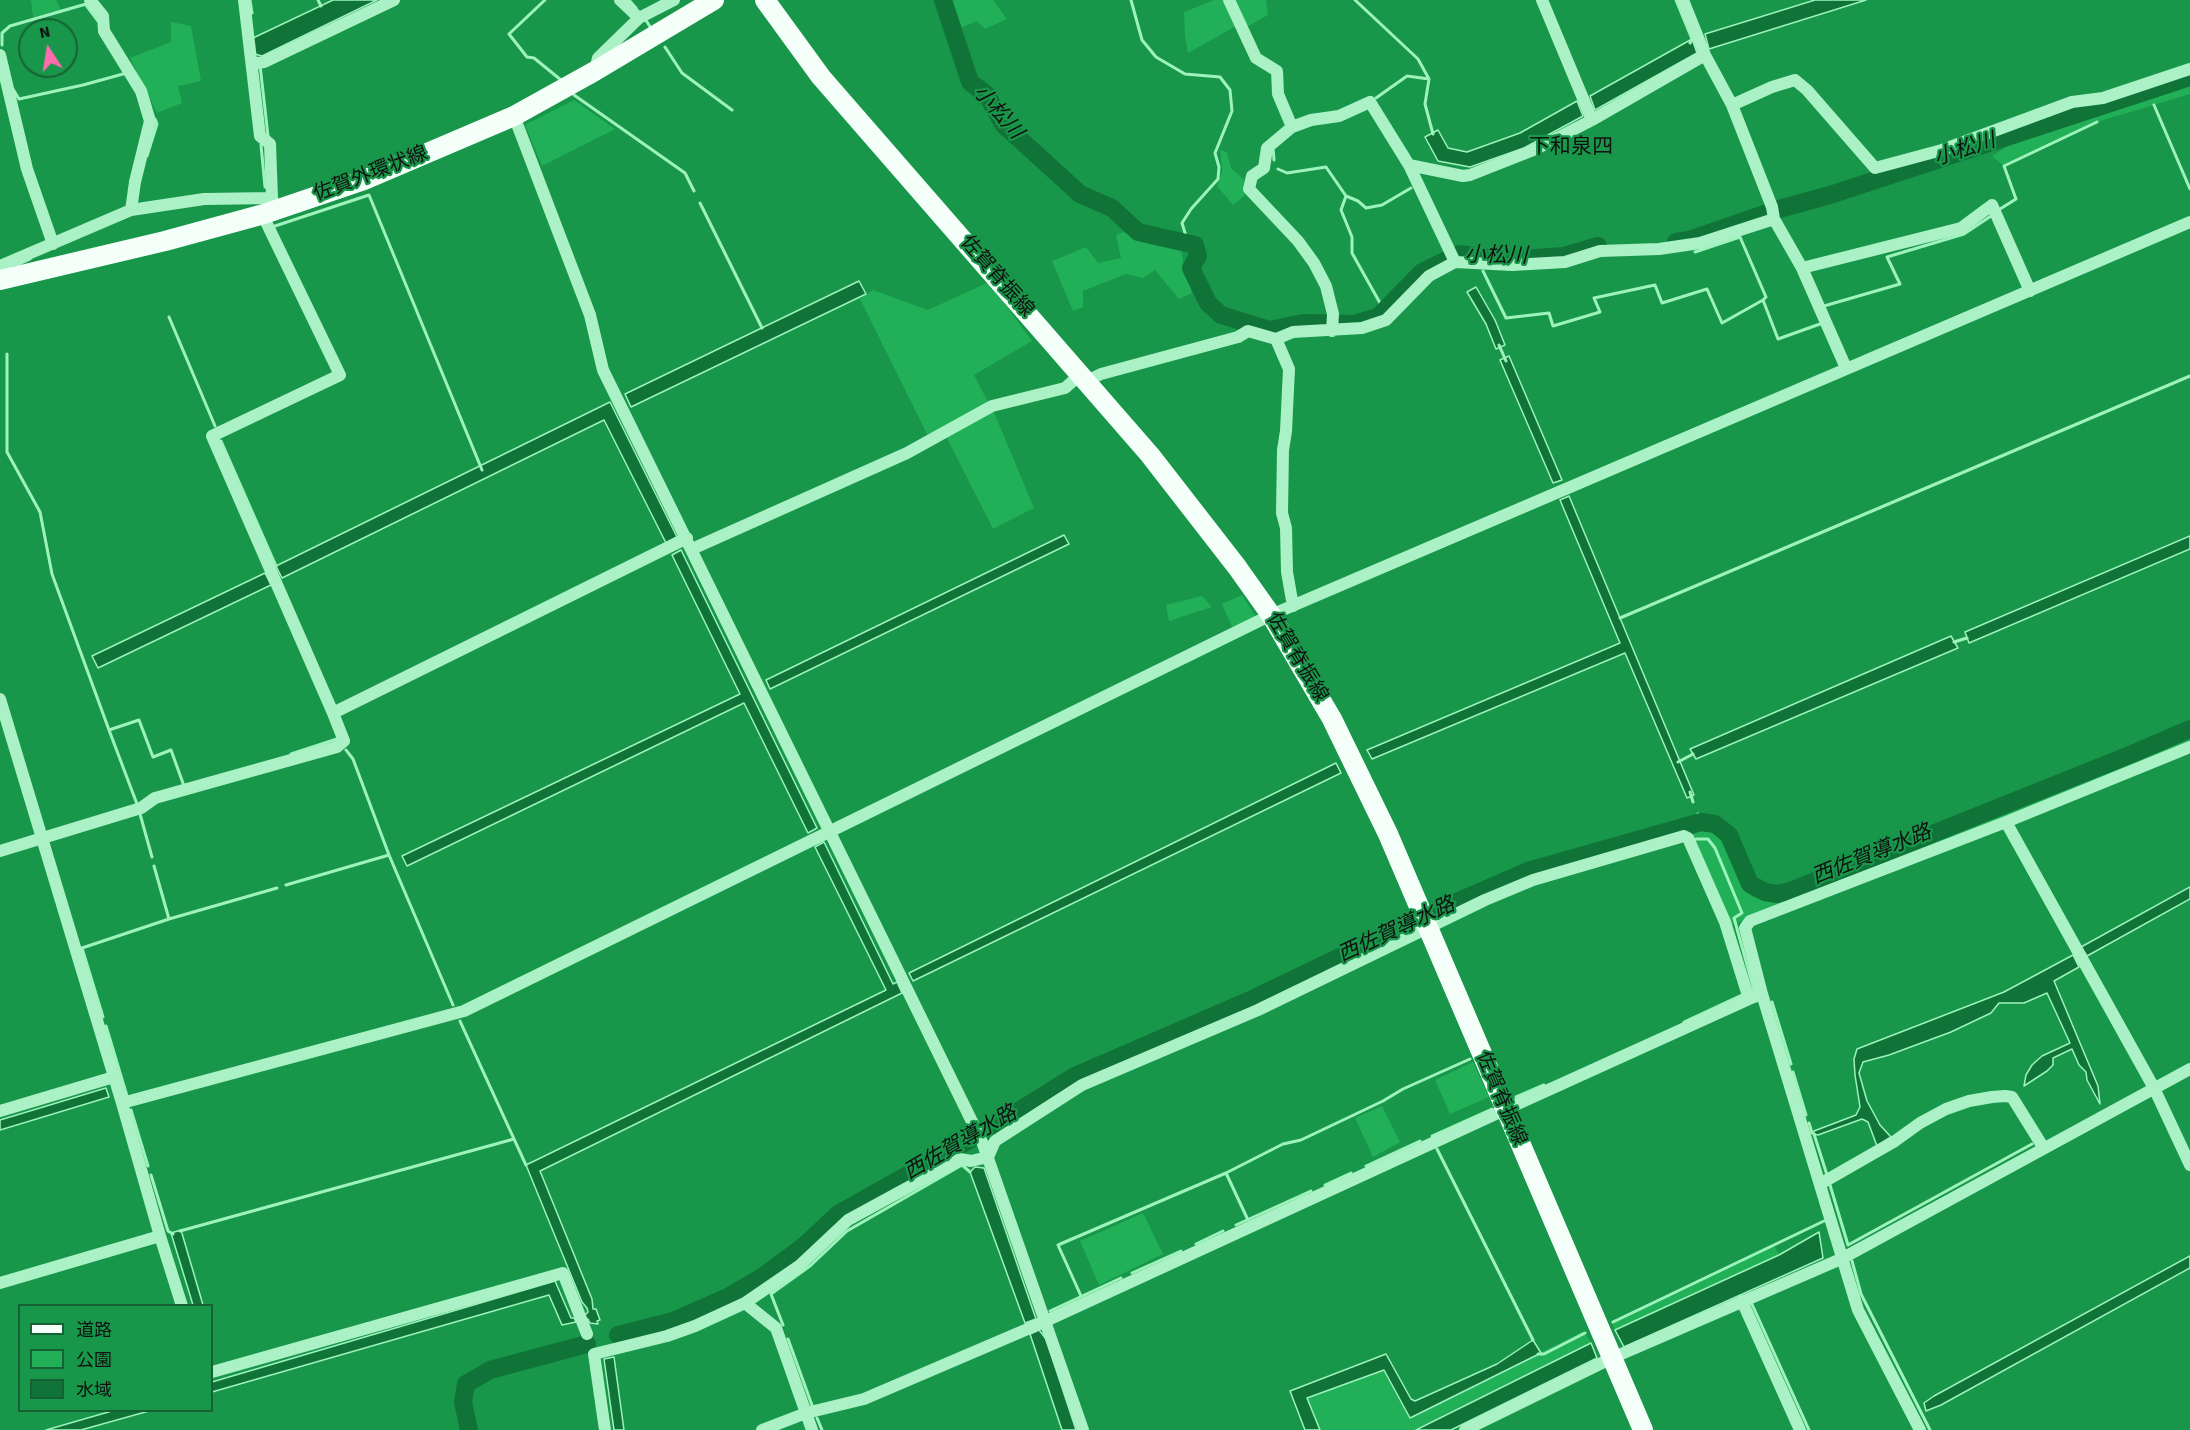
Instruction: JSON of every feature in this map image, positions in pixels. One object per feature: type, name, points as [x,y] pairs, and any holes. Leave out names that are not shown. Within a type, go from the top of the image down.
[{"type":"main road","name":"佐賀外環状線","points":[[0,280],[165,241],[364,180],[514,116],[714,0]]},
{"type":"main road","name":"佐賀脊振線","points":[[765,0],[822,77],[1084,377],[1191,506],[1270,615],[1332,719],[1388,834],[1643,1430]]},
{"type":"street","points":[[90,0],[103,16],[104,28],[141,91],[150,121],[135,182],[131,210]]},
{"type":"street","points":[[0,851],[141,808],[155,798],[337,747],[344,741],[212,436],[340,375],[266,222],[270,208],[258,63],[244,0]]},
{"type":"street","points":[[258,63],[394,0]]},
{"type":"street","points":[[620,0],[639,18]]},
{"type":"street","points":[[595,71],[598,58],[639,18],[674,0]]},
{"type":"street","points":[[1229,0],[1256,58],[1277,71],[1278,94],[1292,127]]},
{"type":"street","points":[[1542,0],[1588,111]]},
{"type":"street","points":[[1683,0],[1702,47],[1732,105],[1773,213],[1802,268],[1846,368]]},
{"type":"street","points":[[1409,165],[1463,176],[1536,149],[1588,111],[1702,47]]},
{"type":"street","points":[[0,55],[27,169],[53,244]]},
{"type":"street","points":[[1732,105],[1772,87],[1795,80],[1807,90],[1875,168],[1942,150],[2072,102],[2103,98],[2190,69]]},
{"type":"street","points":[[1332,332],[1333,314],[1326,286],[1314,263],[1298,241],[1249,189],[1252,176],[1264,168],[1268,148],[1292,127],[1311,120],[1339,116],[1370,102],[1409,165],[1455,262]]},
{"type":"street","points":[[514,116],[590,315],[603,370],[681,544],[821,836],[905,983],[983,1144],[1037,1325],[1083,1430]]},
{"type":"street","points":[[0,266],[131,210],[204,199],[270,208]]},
{"type":"street","points":[[1802,268],[1961,228],[1992,206],[2030,291]]},
{"type":"street","points":[[333,713],[681,544],[907,453],[992,406],[1065,388],[1084,377],[1238,337],[1248,332],[1276,339],[1293,333],[1332,332],[1362,328],[1386,320],[1429,276],[1455,262],[1512,265],[1565,262],[1600,251],[1659,249],[1700,243],[1773,213]]},
{"type":"street","points":[[122,1103],[464,1011],[1270,615],[2190,222]]},
{"type":"street","points":[[1276,339],[1289,369],[1283,450],[1282,513],[1286,528],[1287,572],[1293,606]]},
{"type":"street","points":[[0,699],[182,1304]]},
{"type":"street","points":[[1920,1430],[1858,1310],[1744,928],[1750,921],[2006,822],[2190,747]]},
{"type":"street","points":[[2006,822],[2154,1088],[2190,1166]]},
{"type":"street","points":[[988,1157],[996,1141],[1082,1084],[1258,1010],[1485,900],[1533,880],[1684,836],[1688,838],[1725,922],[1747,994]]},
{"type":"street","points":[[762,1430],[806,1413],[864,1398],[1037,1325],[1505,1110],[1747,994],[1762,994]]},
{"type":"street","points":[[1465,1430],[1612,1358],[1841,1259],[2190,1069]]},
{"type":"street","points":[[0,1112],[114,1077]]},
{"type":"street","points":[[1820,1184],[1946,1109],[1969,1101],[1992,1097],[2012,1097],[2043,1147]]},
{"type":"street","points":[[605,1430],[594,1354],[676,1332],[745,1302],[799,1266],[848,1220],[960,1159],[971,1161],[988,1157]]},
{"type":"street","points":[[0,1284],[160,1236]]},
{"type":"street","points":[[213,1372],[563,1273],[587,1334]]},
{"type":"street","points":[[1742,1301],[1800,1430]]},
{"type":"street","points":[[745,1302],[776,1328],[812,1430]]},
{"type":"green space","points":[[31,0],[56,0],[61,10],[33,17]]},
{"type":"green space","points":[[948,0],[993,0],[1007,19],[985,29],[977,21],[956,30]]},
{"type":"green space","points":[[1214,0],[1266,0],[1268,15],[1245,28],[1236,26],[1188,53],[1184,12]]},
{"type":"green space","points":[[171,22],[191,26],[201,81],[178,86],[182,103],[157,113],[130,58],[171,42]]},
{"type":"green space","points":[[2190,83],[2190,94],[2097,122],[2004,166],[1992,156],[2025,135]]},
{"type":"green space","points":[[574,100],[615,129],[542,166],[525,125]]},
{"type":"green space","points":[[1220,149],[1227,153],[1231,168],[1244,180],[1245,195],[1233,205],[1217,186],[1222,171]]},
{"type":"green space","points":[[1123,232],[1152,244],[1181,247],[1184,269],[1192,293],[1179,299],[1155,270],[1143,278],[1126,274],[1083,291],[1083,307],[1073,311],[1052,261],[1086,247],[1098,263],[1121,258],[1116,235]]},
{"type":"green space","points":[[989,282],[1032,341],[974,375],[989,404],[928,436],[860,299],[873,290],[928,310]]},
{"type":"green space","points":[[993,410],[1034,508],[993,529],[946,436]]},
{"type":"green space","points":[[1242,595],[1256,617],[1233,629],[1222,604]]},
{"type":"green space","points":[[1202,596],[1212,607],[1169,621],[1166,605]]},
{"type":"green space","points":[[2190,737],[2190,743],[1730,926],[1689,831],[1706,827],[1720,838],[1741,886],[1753,897],[1776,902]]},
{"type":"green space","points":[[1473,1062],[1489,1097],[1450,1114],[1435,1080]]},
{"type":"green space","points":[[1382,1106],[1400,1142],[1373,1157],[1355,1118]]},
{"type":"green space","points":[[1143,1213],[1163,1254],[1099,1285],[1080,1241]]},
{"type":"green space","points":[[1774,1245],[1779,1255],[1615,1330],[1611,1321]]},
{"type":"green space","points":[[1584,1331],[1591,1343],[1416,1430],[1320,1430],[1307,1398],[1384,1370],[1410,1418]]},
{"type":"water","points":[[333,0],[377,0],[262,56],[255,54],[253,38]]},
{"type":"water","points":[[1815,0],[1866,0],[1709,49],[1705,34]]},
{"type":"water","points":[[1692,39],[1697,53],[1595,110],[1590,96]]},
{"type":"water","points":[[1577,101],[1583,116],[1524,148],[1470,167],[1438,161],[1425,137],[1438,130],[1448,148],[1467,152],[1520,133]]},
{"type":"water","points":[[859,281],[866,294],[631,407],[625,394]]},
{"type":"water","points":[[1476,287],[1495,320],[1505,345],[1496,349],[1486,324],[1467,292]]},
{"type":"water","points":[[1509,356],[1562,480],[1553,483],[1500,360]]},
{"type":"water","points":[[610,402],[677,537],[666,543],[604,420],[282,578],[276,566]]},
{"type":"water","points":[[1569,496],[1694,795],[1687,798],[1625,653],[1372,759],[1367,750],[1620,643],[1560,500]]},
{"type":"water","points":[[1064,535],[1069,544],[770,689],[766,680]]},
{"type":"water","points":[[2190,536],[2190,549],[1969,643],[1965,632]]},
{"type":"water","points":[[681,550],[817,828],[808,833],[744,703],[407,866],[402,856],[740,694],[672,555]]},
{"type":"water","points":[[265,573],[271,585],[98,668],[92,656]]},
{"type":"water","points":[[1951,636],[1958,648],[1696,759],[1690,749]]},
{"type":"water","points":[[1336,763],[1341,773],[913,981],[909,973]]},
{"type":"water","points":[[824,842],[893,984],[897,982],[902,993],[540,1171],[592,1299],[593,1309],[596,1309],[600,1320],[597,1321],[598,1324],[590,1323],[588,1319],[584,1320],[583,1317],[588,1312],[587,1308],[582,1302],[526,1165],[886,990],[815,847]]},
{"type":"water","points":[[2190,887],[2190,899],[2087,956],[2081,947]]},
{"type":"water","points":[[2073,955],[2079,967],[2054,981],[2098,1086],[2100,1104],[2087,1080],[2086,1072],[2079,1065],[2072,1049],[2053,1058],[2053,1065],[2047,1071],[2024,1086],[2026,1075],[2032,1065],[2042,1056],[2070,1043],[2047,993],[2024,1003],[1999,1003],[1991,1013],[1951,1032],[1863,1062],[1859,1073],[1867,1101],[1880,1125],[1891,1137],[1877,1146],[1868,1122],[1862,1119],[1818,1135],[1814,1134],[1814,1131],[1856,1115],[1860,1107],[1854,1059],[1857,1049],[2004,992]]},
{"type":"water","points":[[106,1088],[109,1097],[0,1130],[0,1120]]},
{"type":"water","points":[[975,1167],[984,1168],[1036,1319],[1025,1323],[970,1172]]},
{"type":"water","points":[[181,1230],[203,1304],[193,1304],[171,1233]]},
{"type":"water","points":[[1819,1232],[1823,1258],[1624,1347],[1615,1330],[1779,1255]]},
{"type":"water","points":[[2190,1256],[2190,1268],[1941,1405],[1926,1411],[1924,1403],[1934,1396]]},
{"type":"water","points":[[555,1281],[571,1318],[574,1318],[576,1322],[562,1325],[549,1295],[213,1392],[213,1382]]},
{"type":"water","points":[[1039,1330],[1046,1339],[1076,1430],[1062,1430],[1030,1334]]},
{"type":"water","points":[[1533,1340],[1541,1353],[1410,1418],[1384,1370],[1307,1398],[1320,1430],[1305,1430],[1290,1391],[1386,1354],[1411,1399],[1415,1401],[1497,1364]]},
{"type":"water","points":[[1591,1343],[1597,1358],[1451,1430],[1416,1430]]},
{"type":"water","points":[[614,1357],[624,1430],[614,1430],[604,1359]]},
{"type":"water","points":[[109,1412],[145,1412],[81,1430],[46,1430]]},
{"type":"waterway","points":[[250,0],[252,13]]},
{"type":"waterway","points":[[318,0],[321,6]]},
{"type":"waterway","points":[[545,0],[509,34],[527,57],[534,58],[561,80]]},
{"type":"waterway","points":[[629,0],[636,8]]},
{"type":"waterway","name":"小松川","points":[[943,0],[970,82],[987,95],[1003,124],[1080,194],[1112,208],[1138,232],[1195,245],[1198,256],[1191,268],[1208,303],[1221,315],[1270,330],[1303,323],[1354,324],[1378,317],[1422,272],[1459,254],[1507,260],[1564,256],[1598,246]]},
{"type":"waterway","points":[[1131,0],[1142,40],[1156,57],[1185,74],[1220,77],[1230,90],[1232,111],[1215,153],[1219,167],[1218,179],[1191,209],[1182,223],[1188,243]]},
{"type":"waterway","points":[[1355,0],[1418,59],[1429,79],[1425,104],[1433,134]]},
{"type":"waterway","points":[[1676,0],[1692,39],[1690,43]]},
{"type":"waterway","points":[[2,45],[2,33],[10,26],[86,4]]},
{"type":"waterway","points":[[86,5],[98,21]]},
{"type":"waterway","points":[[645,19],[651,28]]},
{"type":"waterway","points":[[665,47],[682,73],[732,110]]},
{"type":"waterway","points":[[260,65],[268,136]]},
{"type":"waterway","points":[[13,89],[19,99],[123,74]]},
{"type":"waterway","points":[[1376,98],[1407,76],[1429,79]]},
{"type":"waterway","name":"小松川","points":[[1676,242],[1689,240],[1779,209],[1830,195],[2190,77]]},
{"type":"waterway","points":[[574,95],[685,173],[694,191]]},
{"type":"waterway","points":[[2154,105],[2190,189]]},
{"type":"waterway","points":[[147,156],[157,124],[155,119]]},
{"type":"waterway","points":[[2000,209],[2016,199],[2004,166],[2097,122]]},
{"type":"waterway","points":[[264,142],[261,145],[265,187]]},
{"type":"waterway","points":[[1273,148],[1274,160]]},
{"type":"waterway","points":[[1278,169],[1287,173],[1326,167],[1346,196],[1341,210],[1352,237],[1352,253],[1380,303],[1386,309]]},
{"type":"waterway","points":[[1346,196],[1358,201],[1366,208],[1382,205],[1411,188]]},
{"type":"waterway","points":[[275,226],[369,195],[482,470]]},
{"type":"waterway","points":[[700,203],[762,328]]},
{"type":"waterway","points":[[1824,306],[1900,284],[1887,257],[1964,234],[1991,216]]},
{"type":"waterway","points":[[1695,252],[1740,237],[1766,297],[1763,300]]},
{"type":"waterway","points":[[17,265],[30,259]]},
{"type":"waterway","points":[[1483,271],[1506,318],[1549,313],[1553,326],[1600,312],[1594,298],[1655,285],[1662,303],[1707,289],[1722,323],[1763,300],[1778,339],[1820,324]]},
{"type":"waterway","points":[[169,317],[215,426]]},
{"type":"waterway","points":[[1499,345],[1506,361]]},
{"type":"waterway","points":[[7,354],[7,452],[40,512],[52,574],[109,730],[139,720],[153,757],[171,750],[184,786]]},
{"type":"waterway","points":[[1620,618],[2190,376]]},
{"type":"waterway","points":[[221,441],[276,566]]},
{"type":"waterway","points":[[1954,642],[1967,638]]},
{"type":"waterway","name":"西佐賀導水路","points":[[618,1335],[673,1321],[728,1297],[762,1277],[804,1246],[838,1214],[998,1124],[1075,1076],[1248,1001],[1429,914],[1528,871],[1701,822],[1715,824],[1729,835],[1750,884],[1765,892],[1777,894],[1790,891],[2190,729]]},
{"type":"waterway","points":[[109,730],[137,804]]},
{"type":"waterway","points":[[291,754],[337,739]]},
{"type":"waterway","points":[[346,750],[353,759],[389,855],[453,1005]]},
{"type":"waterway","points":[[1678,762],[1693,754]]},
{"type":"waterway","points":[[1690,792],[1693,802]]},
{"type":"waterway","points":[[140,814],[152,857]]},
{"type":"waterway","points":[[1698,814],[1701,822]]},
{"type":"waterway","points":[[1696,839],[1708,839],[1715,848],[1742,913],[1734,918],[1754,990],[1750,992]]},
{"type":"waterway","points":[[286,885],[389,855]]},
{"type":"waterway","points":[[103,1017],[82,948],[169,919],[154,866]]},
{"type":"waterway","points":[[169,919],[277,888]]},
{"type":"waterway","points":[[1684,1022],[1744,994]]},
{"type":"waterway","points":[[1772,1002],[1791,1064]]},
{"type":"waterway","points":[[460,1021],[526,1165]]},
{"type":"waterway","points":[[106,1026],[127,1096]]},
{"type":"waterway","points":[[1081,1296],[1058,1245],[1226,1173],[1283,1144],[1301,1140],[1403,1089],[1470,1059]]},
{"type":"waterway","points":[[1793,1072],[1806,1115]]},
{"type":"waterway","points":[[1516,1097],[1544,1085]]},
{"type":"waterway","points":[[1432,1136],[1492,1109]]},
{"type":"waterway","points":[[131,1110],[148,1166]]},
{"type":"waterway","points":[[1809,1123],[1827,1175]]},
{"type":"waterway","points":[[180,1231],[514,1139]]},
{"type":"waterway","points":[[1366,1166],[1420,1141]]},
{"type":"waterway","points":[[1830,1185],[1848,1245],[2032,1144]]},
{"type":"waterway","points":[[1437,1149],[1533,1340]]},
{"type":"waterway","points":[[783,1325],[771,1294],[810,1266],[847,1231],[962,1165],[970,1172]]},
{"type":"waterway","points":[[1226,1173],[1248,1220]]},
{"type":"waterway","points":[[1325,1185],[1351,1173]]},
{"type":"waterway","points":[[151,1175],[168,1231],[173,1234]]},
{"type":"waterway","points":[[1236,1225],[1311,1191]]},
{"type":"waterway","points":[[1613,1322],[1824,1221]]},
{"type":"waterway","points":[[1196,1244],[1223,1231]]},
{"type":"waterway","points":[[1132,1273],[1181,1251]]},
{"type":"waterway","points":[[1852,1261],[1861,1294],[1930,1430]]},
{"type":"waterway","points":[[1050,1311],[1121,1278]]},
{"type":"waterway","points":[[1751,1302],[1809,1430]]},
{"type":"waterway","points":[[1538,1354],[1544,1354],[1585,1333]]},
{"type":"waterway","points":[[788,1339],[813,1408]]},
{"type":"waterway","name":"西佐賀導水路","points":[[469,1430],[463,1402],[466,1384],[490,1370],[587,1344]]},
{"type":"waterway","points":[[817,1418],[822,1430]]},
{"type":"district","name":"下和泉四","points":[[1571,148]]}]
